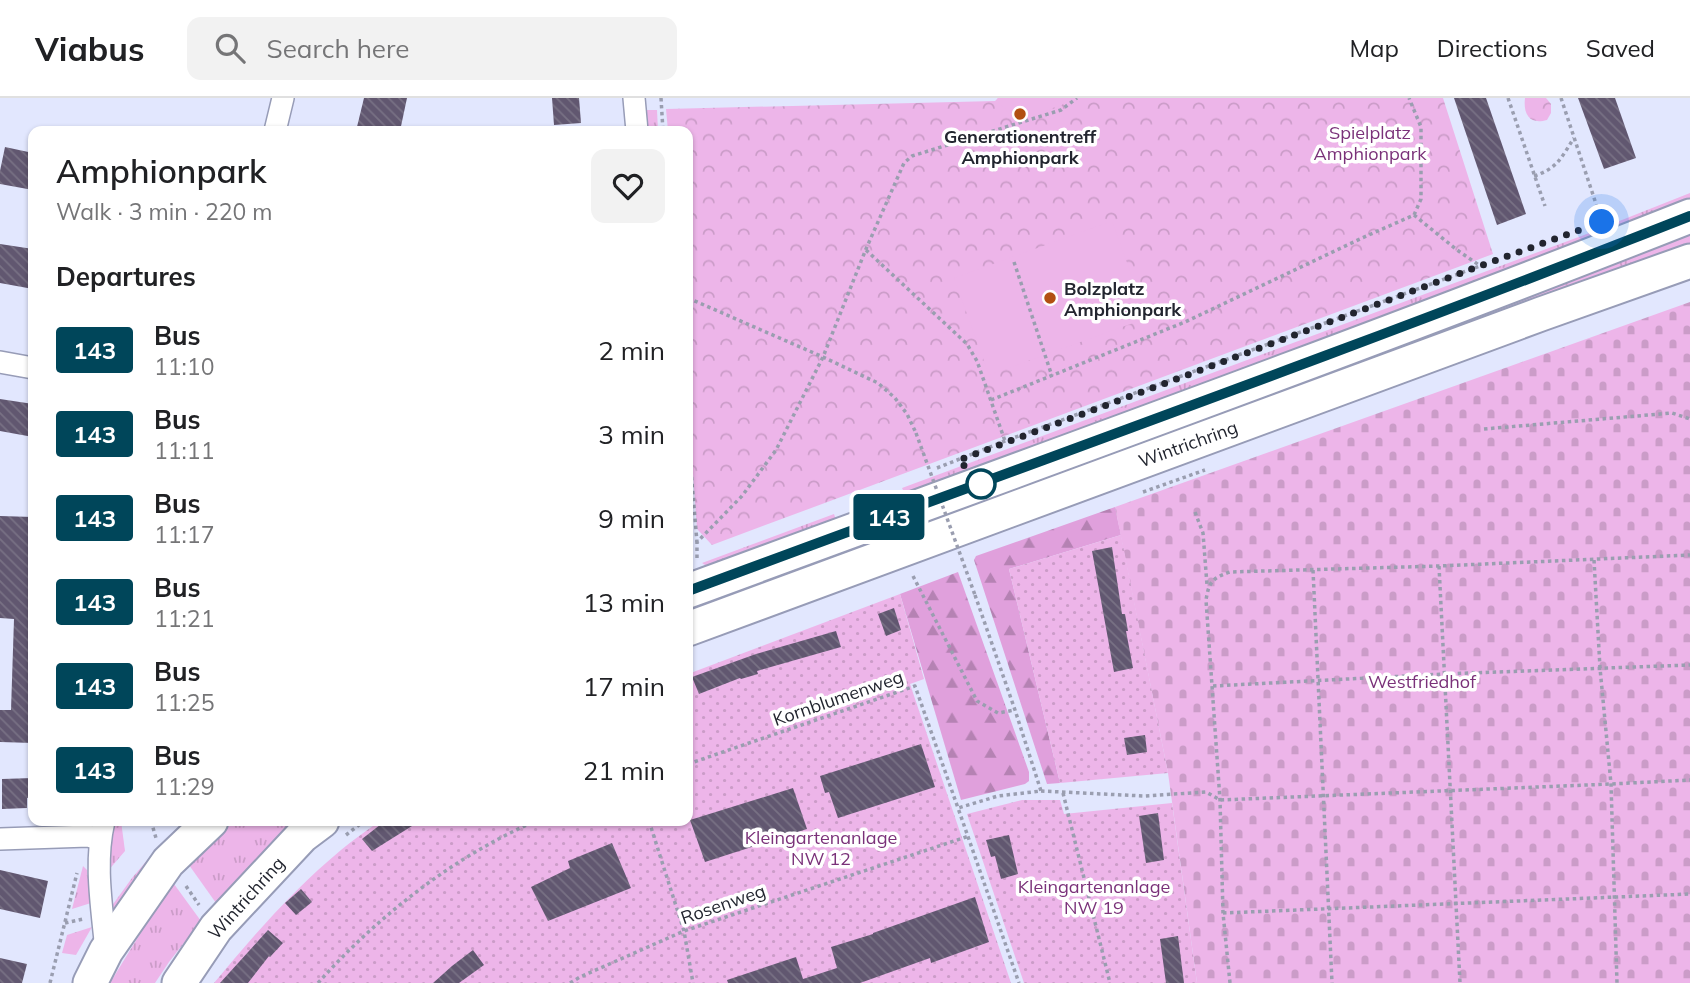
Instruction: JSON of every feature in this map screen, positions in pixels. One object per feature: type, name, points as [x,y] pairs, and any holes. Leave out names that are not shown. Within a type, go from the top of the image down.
[{"type":"main road","name":"Wintrichring","points":[[693,589],[1026,468],[1530,279],[1690,216]]},
{"type":"main road","name":"Wintrichring","points":[[693,627],[1528,318],[1690,261]]},
{"type":"main road","points":[[90,983],[106,951],[168,862],[206,826]]},
{"type":"main road","name":"Wintrichring","points":[[179,983],[216,928],[302,836],[316,826]]},
{"type":"street","points":[[276,126],[283,98]]},
{"type":"street","points":[[634,98],[637,126]]},
{"type":"street","points":[[0,362],[28,367]]},
{"type":"street","points":[[0,839],[97,832],[106,951]]},
{"type":"path","points":[[661,98],[663,126]]},
{"type":"path","points":[[697,542],[742,496],[776,450],[823,356],[904,163],[912,156],[1061,110],[1077,98]]},
{"type":"path","points":[[990,400],[1185,321],[1414,215],[1420,199],[1421,127],[1409,98]]},
{"type":"path","points":[[1508,98],[1545,206]]},
{"type":"path","points":[[1561,98],[1602,222]]},
{"type":"path","points":[[1534,176],[1549,171],[1556,165],[1574,138]]},
{"type":"path","points":[[1414,215],[1480,266]]},
{"type":"path","points":[[866,249],[967,344],[977,361],[1005,441]]},
{"type":"path","points":[[928,472],[1492,261]]},
{"type":"path","points":[[1014,262],[1052,376]]},
{"type":"path","points":[[693,300],[823,356],[878,383],[895,398],[907,414],[975,595],[1041,791]]},
{"type":"path","points":[[1484,429],[1672,413],[1690,419]]},
{"type":"path","points":[[693,494],[697,560]]},
{"type":"path","points":[[1195,512],[1203,533],[1208,587],[1206,600],[1220,800],[1223,913],[1230,983]]},
{"type":"path","points":[[1208,587],[1216,577],[1230,572],[1690,555]]},
{"type":"path","points":[[1594,560],[1600,668],[1611,784],[1617,983]]},
{"type":"path","points":[[1439,566],[1460,983]]},
{"type":"path","points":[[1313,570],[1332,983]]},
{"type":"path","points":[[913,576],[976,701],[999,713],[1015,710]]},
{"type":"path","points":[[1213,686],[1690,665]]},
{"type":"path","name":"Kornblumenweg","points":[[693,762],[915,686],[958,808]]},
{"type":"path","points":[[1019,983],[958,808],[999,796],[1041,791],[1144,796],[1206,792],[1220,800],[1690,780]]},
{"type":"path","points":[[1063,793],[1110,983]]},
{"type":"path","points":[[318,983],[356,943],[394,909],[477,852],[525,826]]},
{"type":"path","points":[[651,826],[684,931],[693,983]]},
{"type":"path","points":[[50,983],[79,862],[97,832]]},
{"type":"path","name":"Rosenweg","points":[[570,983],[684,931],[969,836]]},
{"type":"path","points":[[1223,913],[1690,894]]},
{"type":"green space","name":"Spielplatz Amphionpark","points":[[998,98],[1443,98],[1493,254],[712,545],[697,529],[693,474],[693,126],[668,126],[666,109],[995,101]]},
{"type":"green space","name":"Generationentreff Amphionpark","points":[[998,98],[1068,98],[1062,105],[1012,121],[1005,108],[996,101]]},
{"type":"green space","points":[[1525,98],[1546,98],[1551,104],[1551,113],[1547,120],[1536,121],[1529,117],[1525,109]]},
{"type":"green space","points":[[646,110],[657,110],[658,126],[648,126]]},
{"type":"green space","points":[[1690,193],[1690,201],[1425,303],[905,494],[902,488],[1584,235]]},
{"type":"green space","name":"Bolzplatz Amphionpark","points":[[1112,221],[1147,318],[989,375],[954,278]]},
{"type":"green space","points":[[1690,232],[1690,243],[693,611],[693,604]]},
{"type":"green space","name":"Westfriedhof","points":[[1690,302],[1690,983],[1197,983],[1168,773],[1115,507]]},
{"type":"green space","points":[[1115,507],[1121,535],[1009,569],[1060,783],[1047,784],[974,560],[976,556]]},
{"type":"green space","points":[[834,514],[836,520],[713,565],[702,563]]},
{"type":"green space","points":[[1121,535],[1168,773],[1060,783],[1009,569]]},
{"type":"green space","points":[[958,572],[1029,772],[1029,781],[1025,784],[961,800],[900,594]]},
{"type":"green space","name":"Kleingartenanlage NW 12","points":[[900,594],[924,679],[910,684],[1011,983],[214,983],[290,897],[346,846],[373,826],[693,826],[693,672]]},
{"type":"green space","name":"Kleingartenanlage NW 19","points":[[1022,800],[1060,800],[1064,814],[1172,803],[1197,983],[1024,983],[967,814]]},
{"type":"green space","points":[[112,826],[122,826],[125,851],[107,872]]},
{"type":"green space","points":[[229,826],[293,826],[216,903],[189,865]]},
{"type":"green space","points":[[155,851],[158,857],[115,912],[111,907]]},
{"type":"green space","points":[[83,866],[87,870],[91,903],[72,909]]},
{"type":"green space","points":[[174,884],[201,921],[155,983],[110,983],[143,929]]},
{"type":"green space","points":[[92,927],[76,955],[62,953],[67,935]]},
{"type":"building","points":[[364,98],[407,98],[401,126],[357,126]]},
{"type":"building","points":[[552,98],[579,98],[581,123],[554,125]]},
{"type":"building","points":[[1454,98],[1486,98],[1526,214],[1497,225]]},
{"type":"building","points":[[1578,98],[1615,98],[1636,158],[1604,169]]},
{"type":"building","points":[[5,147],[28,152],[28,189],[0,184]]},
{"type":"building","points":[[0,244],[28,248],[28,288],[0,283]]},
{"type":"building","points":[[0,399],[28,403],[28,436],[0,431]]},
{"type":"building","points":[[0,516],[28,517],[28,743],[0,742],[0,710],[11,710],[14,619],[0,618]]},
{"type":"building","points":[[1112,547],[1133,668],[1114,672],[1092,551]]},
{"type":"building","points":[[894,608],[901,630],[886,636],[878,614]]},
{"type":"building","points":[[836,631],[841,647],[757,671],[758,674],[699,694],[693,677],[756,654]]},
{"type":"building","points":[[1145,735],[1147,752],[1127,755],[1124,738]]},
{"type":"building","points":[[921,744],[935,787],[838,818],[829,792],[825,793],[820,776]]},
{"type":"building","points":[[28,778],[27,808],[2,809],[2,779]]},
{"type":"building","points":[[793,788],[807,829],[705,862],[692,826],[693,819]]},
{"type":"building","points":[[1158,813],[1164,860],[1146,863],[1139,816]]},
{"type":"building","points":[[379,826],[412,826],[372,851],[362,839]]},
{"type":"building","points":[[1009,835],[1018,874],[1001,879],[995,856],[991,857],[986,840]]},
{"type":"building","points":[[612,843],[631,888],[548,921],[531,887],[570,868],[568,861]]},
{"type":"building","points":[[0,870],[48,881],[40,918],[0,909]]},
{"type":"building","points":[[301,889],[312,902],[296,915],[285,903]]},
{"type":"building","points":[[975,897],[989,942],[931,963],[930,958],[860,983],[728,983],[727,980],[796,957],[803,979],[837,968],[831,947]]},
{"type":"building","points":[[268,930],[283,943],[248,983],[220,983]]},
{"type":"building","points":[[1178,936],[1184,983],[1166,983],[1160,939]]},
{"type":"building","points":[[473,950],[484,965],[459,983],[433,983],[452,966]]},
{"type":"building","points":[[0,958],[27,964],[22,983],[0,983]]},
{"type":"bus line","name":"143","points":[[693,589],[1505,289],[1690,216]]},
{"type":"place","name":"Generationentreff Amphionpark","points":[[1020,114]]},
{"type":"place","name":"Bolzplatz Amphionpark","points":[[1050,298]]},
{"type":"route","points":[[981,484],[959,460],[1602,222]]}]
